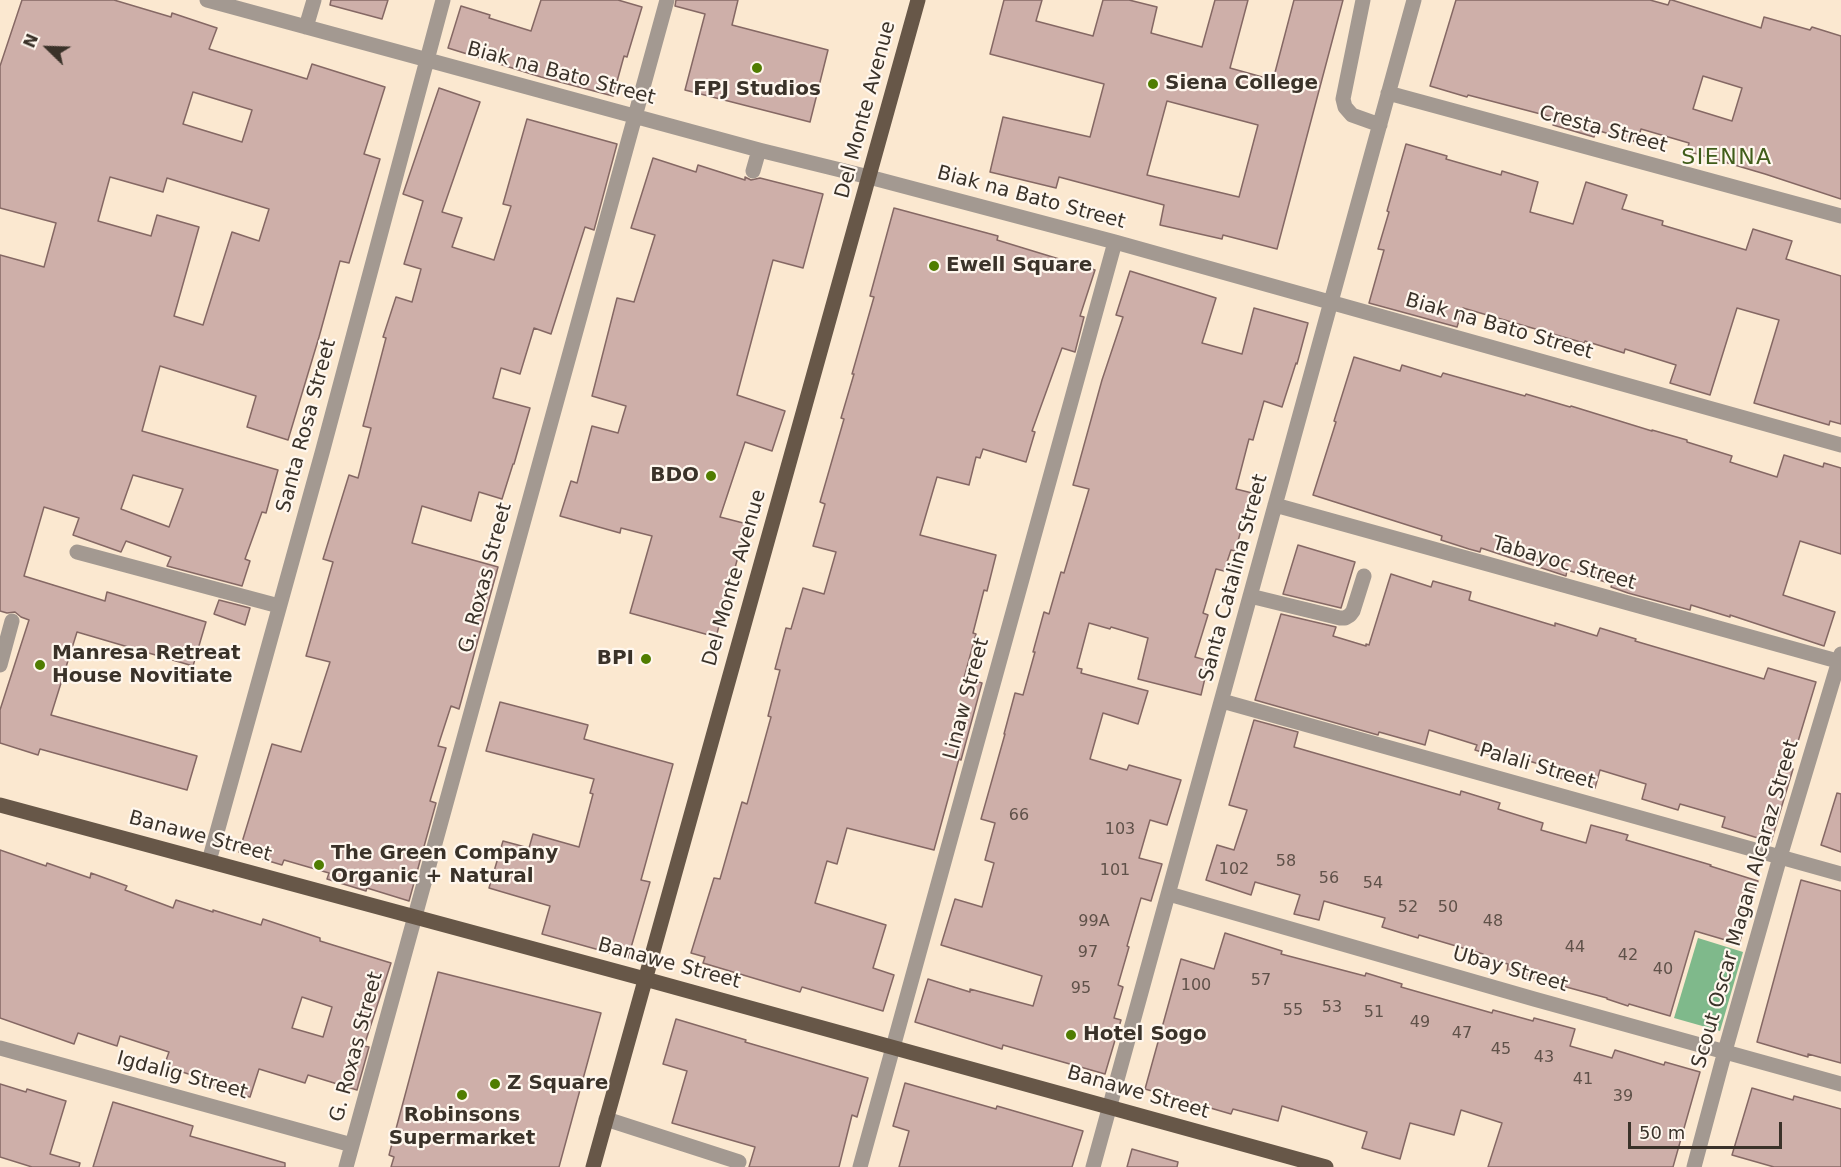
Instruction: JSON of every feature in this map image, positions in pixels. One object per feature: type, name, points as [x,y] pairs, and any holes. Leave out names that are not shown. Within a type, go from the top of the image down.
[{"type":"main road","name":"Del Monte Avenue","points":[[593,1167],[918,0]]},
{"type":"main road","name":"Banawe Street","points":[[0,805],[415,916],[1326,1167]]},
{"type":"street","points":[[306,27],[314,0]]},
{"type":"street","name":"Santa Rosa Street","points":[[208,861],[322,453],[443,0]]},
{"type":"street","name":"G. Roxas Street","points":[[346,1167],[667,0]]},
{"type":"street","points":[[1363,0],[1343,99],[1345,107],[1352,115],[1380,125]]},
{"type":"street","name":"Santa Catalina Street","points":[[1094,1167],[1110,1106],[1116,1062],[1168,894],[1414,0]]},
{"type":"street","name":"Biak na Bato Street","points":[[217,1],[759,150],[1115,242],[1841,445]]},
{"type":"street","name":"Cresta Street","points":[[1388,93],[1841,216]]},
{"type":"street","points":[[753,171],[759,150]]},
{"type":"street","name":"Linaw Street","points":[[860,1167],[1115,242]]},
{"type":"street","name":"Tabayoc Street","points":[[1275,505],[1840,659]]},
{"type":"street","points":[[77,552],[279,606]]},
{"type":"street","points":[[1250,596],[1345,618],[1353,610],[1364,576]]},
{"type":"street","points":[[0,665],[12,621]]},
{"type":"street","name":"Scout Oscar Magan Alcaraz Street","points":[[1694,1167],[1780,857],[1840,659]]},
{"type":"street","name":"Palali Street","points":[[1222,701],[1841,874]]},
{"type":"street","name":"Ubay Street","points":[[1168,894],[1841,1084]]},
{"type":"street","name":"Igdalig Street","points":[[0,1048],[352,1145]]},
{"type":"street","points":[[606,1119],[739,1162]]},
{"type":"green space","points":[[1698,938],[1743,952],[1720,1031],[1674,1018]]},
{"type":"building","points":[[22,0],[114,0],[171,17],[172,13],[217,28],[209,49],[307,79],[312,64],[385,87],[364,154],[380,159],[349,263],[340,261],[288,440],[247,427],[256,396],[160,366],[142,431],[278,470],[266,513],[262,512],[245,559],[250,561],[242,586],[167,566],[171,557],[126,541],[121,552],[73,535],[79,518],[44,507],[24,576],[105,601],[107,592],[206,622],[193,666],[77,632],[51,715],[197,756],[187,790],[40,749],[38,755],[0,743],[0,710],[29,620],[15,612],[0,611],[0,255],[44,267],[56,223],[0,208],[0,66]],"holes":[[[193,92],[252,110],[242,142],[183,124]],[[110,177],[163,192],[167,178],[269,209],[259,241],[232,232],[203,325],[174,316],[199,227],[157,215],[151,236],[98,221]],[[133,475],[183,489],[169,527],[121,509]]]},
{"type":"building","points":[[331,0],[388,0],[382,19],[330,5]]},
{"type":"building","points":[[541,0],[618,0],[642,7],[627,57],[624,56],[613,96],[541,77],[448,48],[461,6],[490,15],[489,18],[531,31]]},
{"type":"building","name":"FPJ Studios","points":[[676,0],[738,0],[732,25],[828,50],[810,122],[685,90],[705,14],[675,6]]},
{"type":"building","points":[[1004,0],[1042,0],[1036,21],[1093,36],[1103,0],[1129,0],[1157,7],[1151,33],[1202,47],[1215,0],[1248,0],[1230,68],[1273,80],[1294,0],[1343,0],[1277,249],[1223,235],[1222,239],[1160,225],[1164,205],[1059,177],[1056,188],[990,172],[1003,117],[1090,137],[1104,84],[990,54]],"holes":[[[1167,101],[1258,125],[1239,197],[1147,175]]]},
{"type":"building","points":[[1456,0],[1650,0],[1668,5],[1672,0],[1761,28],[1764,17],[1810,30],[1812,27],[1841,36],[1841,199],[1687,151],[1689,143],[1641,129],[1637,142],[1596,130],[1594,137],[1553,125],[1556,118],[1430,86]],"holes":[[[1703,76],[1742,88],[1732,121],[1693,109]]]},
{"type":"building","points":[[439,88],[480,102],[442,212],[462,218],[452,247],[494,260],[511,206],[503,204],[527,119],[617,144],[594,230],[585,227],[551,334],[534,328],[520,374],[501,368],[493,398],[530,408],[502,499],[479,492],[471,521],[422,506],[412,543],[498,567],[459,709],[451,706],[438,746],[446,748],[430,801],[436,803],[409,901],[327,879],[329,873],[284,860],[282,865],[239,852],[272,744],[301,752],[330,662],[306,656],[333,562],[323,559],[349,475],[358,478],[371,428],[363,426],[386,338],[383,337],[396,297],[412,302],[421,269],[404,264],[423,201],[403,194]]},
{"type":"building","points":[[1406,144],[1447,156],[1446,159],[1501,175],[1502,171],[1538,182],[1530,212],[1573,224],[1586,182],[1627,195],[1622,209],[1663,221],[1662,225],[1746,250],[1753,229],[1792,241],[1786,259],[1841,276],[1841,424],[1830,421],[1829,425],[1754,403],[1779,320],[1737,308],[1710,395],[1670,383],[1676,365],[1625,349],[1624,353],[1585,341],[1584,343],[1463,308],[1457,327],[1369,303],[1384,250],[1378,249]]},
{"type":"building","points":[[653,158],[696,172],[698,165],[745,180],[745,177],[751,180],[760,178],[823,194],[803,268],[773,260],[737,395],[785,411],[772,451],[745,442],[720,517],[747,524],[716,637],[630,613],[652,536],[621,528],[620,533],[560,516],[571,481],[577,483],[592,426],[618,433],[626,406],[592,396],[617,298],[634,302],[655,235],[631,228]]},
{"type":"building","points":[[894,208],[998,236],[997,240],[1095,270],[1080,316],[1084,317],[1075,352],[1062,348],[1032,431],[1035,432],[1026,462],[983,449],[980,458],[976,457],[969,485],[937,477],[920,535],[996,555],[987,591],[984,590],[973,633],[976,634],[964,678],[982,683],[934,850],[847,828],[837,864],[827,861],[815,903],[886,925],[873,968],[894,975],[883,1011],[802,987],[800,992],[703,963],[705,957],[691,953],[714,878],[720,879],[742,802],[747,804],[771,717],[768,716],[780,670],[775,669],[786,628],[791,629],[803,588],[824,594],[836,552],[813,546],[825,504],[820,502],[844,419],[841,418],[874,297],[870,296]]},
{"type":"building","points":[[1130,271],[1216,298],[1202,343],[1242,354],[1254,308],[1308,323],[1282,407],[1264,401],[1253,440],[1249,439],[1236,489],[1252,493],[1235,551],[1231,550],[1224,571],[1216,569],[1203,613],[1208,615],[1195,657],[1209,661],[1201,695],[1138,679],[1148,638],[1089,623],[1077,668],[1082,669],[1081,673],[1148,691],[1138,724],[1103,713],[1090,759],[1127,770],[1129,765],[1181,780],[1167,825],[1150,820],[1139,858],[1162,864],[1151,901],[1141,898],[1127,946],[1129,947],[1118,985],[1123,987],[1114,1018],[1121,1020],[1105,1074],[1003,1045],[1002,1049],[915,1022],[928,979],[970,992],[970,989],[1033,1006],[1042,976],[941,945],[955,899],[982,907],[994,863],[985,860],[995,823],[981,819],[1015,693],[1023,695],[1044,612],[1049,614],[1089,489],[1073,485],[1102,380],[1123,317],[1116,315]]},
{"type":"building","points":[[1354,357],[1400,371],[1402,365],[1441,377],[1443,373],[1525,396],[1526,394],[1571,406],[1687,440],[1687,442],[1732,456],[1730,462],[1777,477],[1784,455],[1823,467],[1824,463],[1841,468],[1841,554],[1800,541],[1783,595],[1835,612],[1824,646],[1730,615],[1730,617],[1691,605],[1690,610],[1628,593],[1611,587],[1612,584],[1567,570],[1566,576],[1481,548],[1480,552],[1469,549],[1441,540],[1442,536],[1313,495]]},
{"type":"building","points":[[1298,545],[1355,562],[1341,608],[1283,594]]},
{"type":"building","points":[[1391,574],[1431,587],[1433,581],[1471,592],[1469,600],[1555,626],[1555,623],[1597,636],[1600,628],[1636,639],[1635,641],[1764,679],[1768,668],[1816,682],[1771,842],[1722,827],[1725,817],[1680,804],[1678,810],[1642,799],[1646,784],[1600,770],[1595,788],[1556,777],[1558,770],[1513,756],[1512,761],[1475,750],[1477,745],[1429,730],[1425,745],[1379,732],[1378,735],[1255,700],[1281,614],[1336,627],[1333,636],[1369,645]]},
{"type":"building","points":[[219,600],[250,608],[245,625],[214,614]]},
{"type":"building","points":[[500,702],[588,725],[584,739],[673,764],[641,880],[650,882],[628,958],[542,934],[550,906],[489,888],[503,841],[529,848],[533,834],[579,847],[593,794],[590,793],[594,779],[486,751]]},
{"type":"building","points":[[1254,720],[1298,732],[1294,747],[1460,795],[1461,791],[1500,803],[1498,809],[1543,823],[1541,830],[1586,843],[1591,825],[1628,835],[1626,840],[1758,881],[1739,944],[1695,931],[1670,1016],[1507,971],[1508,964],[1482,957],[1483,954],[1419,935],[1418,938],[1382,927],[1385,918],[1324,901],[1319,920],[1294,914],[1300,895],[1255,882],[1251,895],[1206,880],[1217,845],[1234,850],[1247,810],[1229,805]]},
{"type":"building","points":[[1837,793],[1841,794],[1841,852],[1821,845]]},
{"type":"building","points":[[0,850],[90,878],[91,873],[127,886],[125,890],[173,908],[176,900],[261,925],[263,919],[320,938],[320,941],[391,963],[364,1046],[369,1047],[357,1090],[308,1075],[305,1083],[259,1069],[250,1097],[164,1066],[169,1052],[120,1036],[117,1046],[78,1033],[74,1044],[0,1018]],"holes":[[[302,997],[332,1007],[323,1037],[292,1028]]]},
{"type":"building","points":[[1801,880],[1841,891],[1841,1063],[1808,1054],[1808,1057],[1757,1042]]},
{"type":"building","points":[[1225,933],[1282,951],[1281,954],[1365,976],[1366,973],[1402,984],[1401,987],[1492,1013],[1493,1010],[1575,1029],[1570,1046],[1612,1058],[1615,1050],[1664,1065],[1665,1062],[1700,1072],[1673,1167],[1488,1167],[1502,1123],[1461,1110],[1454,1135],[1410,1123],[1400,1159],[1362,1148],[1367,1132],[1282,1106],[1278,1121],[1233,1109],[1231,1114],[1145,1089],[1181,959],[1214,969]]},
{"type":"building","name":"Z Square","points":[[438,972],[601,1013],[559,1167],[391,1167],[394,1157],[389,1155]]},
{"type":"building","points":[[676,1019],[868,1078],[857,1117],[852,1115],[839,1167],[749,1167],[755,1147],[672,1123],[687,1071],[663,1064]]},
{"type":"building","points":[[905,1083],[1083,1131],[1072,1167],[899,1167],[909,1131],[893,1126]]},
{"type":"building","points":[[0,1084],[26,1092],[27,1089],[66,1101],[50,1154],[80,1163],[79,1167],[32,1167],[0,1157]]},
{"type":"building","points":[[1752,1088],[1793,1100],[1794,1096],[1841,1109],[1841,1167],[1774,1167],[1732,1155]]},
{"type":"building","points":[[113,1102],[193,1126],[190,1136],[285,1163],[285,1167],[93,1167]]},
{"type":"building","points":[[1132,1149],[1178,1162],[1177,1167],[1127,1167]]},
{"type":"place","name":"FPJ Studios","points":[[757,68]]},
{"type":"place","name":"Siena College","points":[[1153,84]]},
{"type":"place","name":"Ewell Square","points":[[934,266]]},
{"type":"place","name":"BDO","points":[[711,476]]},
{"type":"place","name":"BPI","points":[[646,659]]},
{"type":"place","name":"Manresa Retreat House Novitiate","points":[[40,665]]},
{"type":"place","name":"The Green Company Organic + Natural","points":[[319,865]]},
{"type":"place","name":"Hotel Sogo","points":[[1071,1035]]},
{"type":"place","name":"Z Square","points":[[495,1084]]},
{"type":"place","name":"Robinsons Supermarket","points":[[462,1095]]},
{"type":"district","name":"SIENNA","points":[[1727,158]]}]
